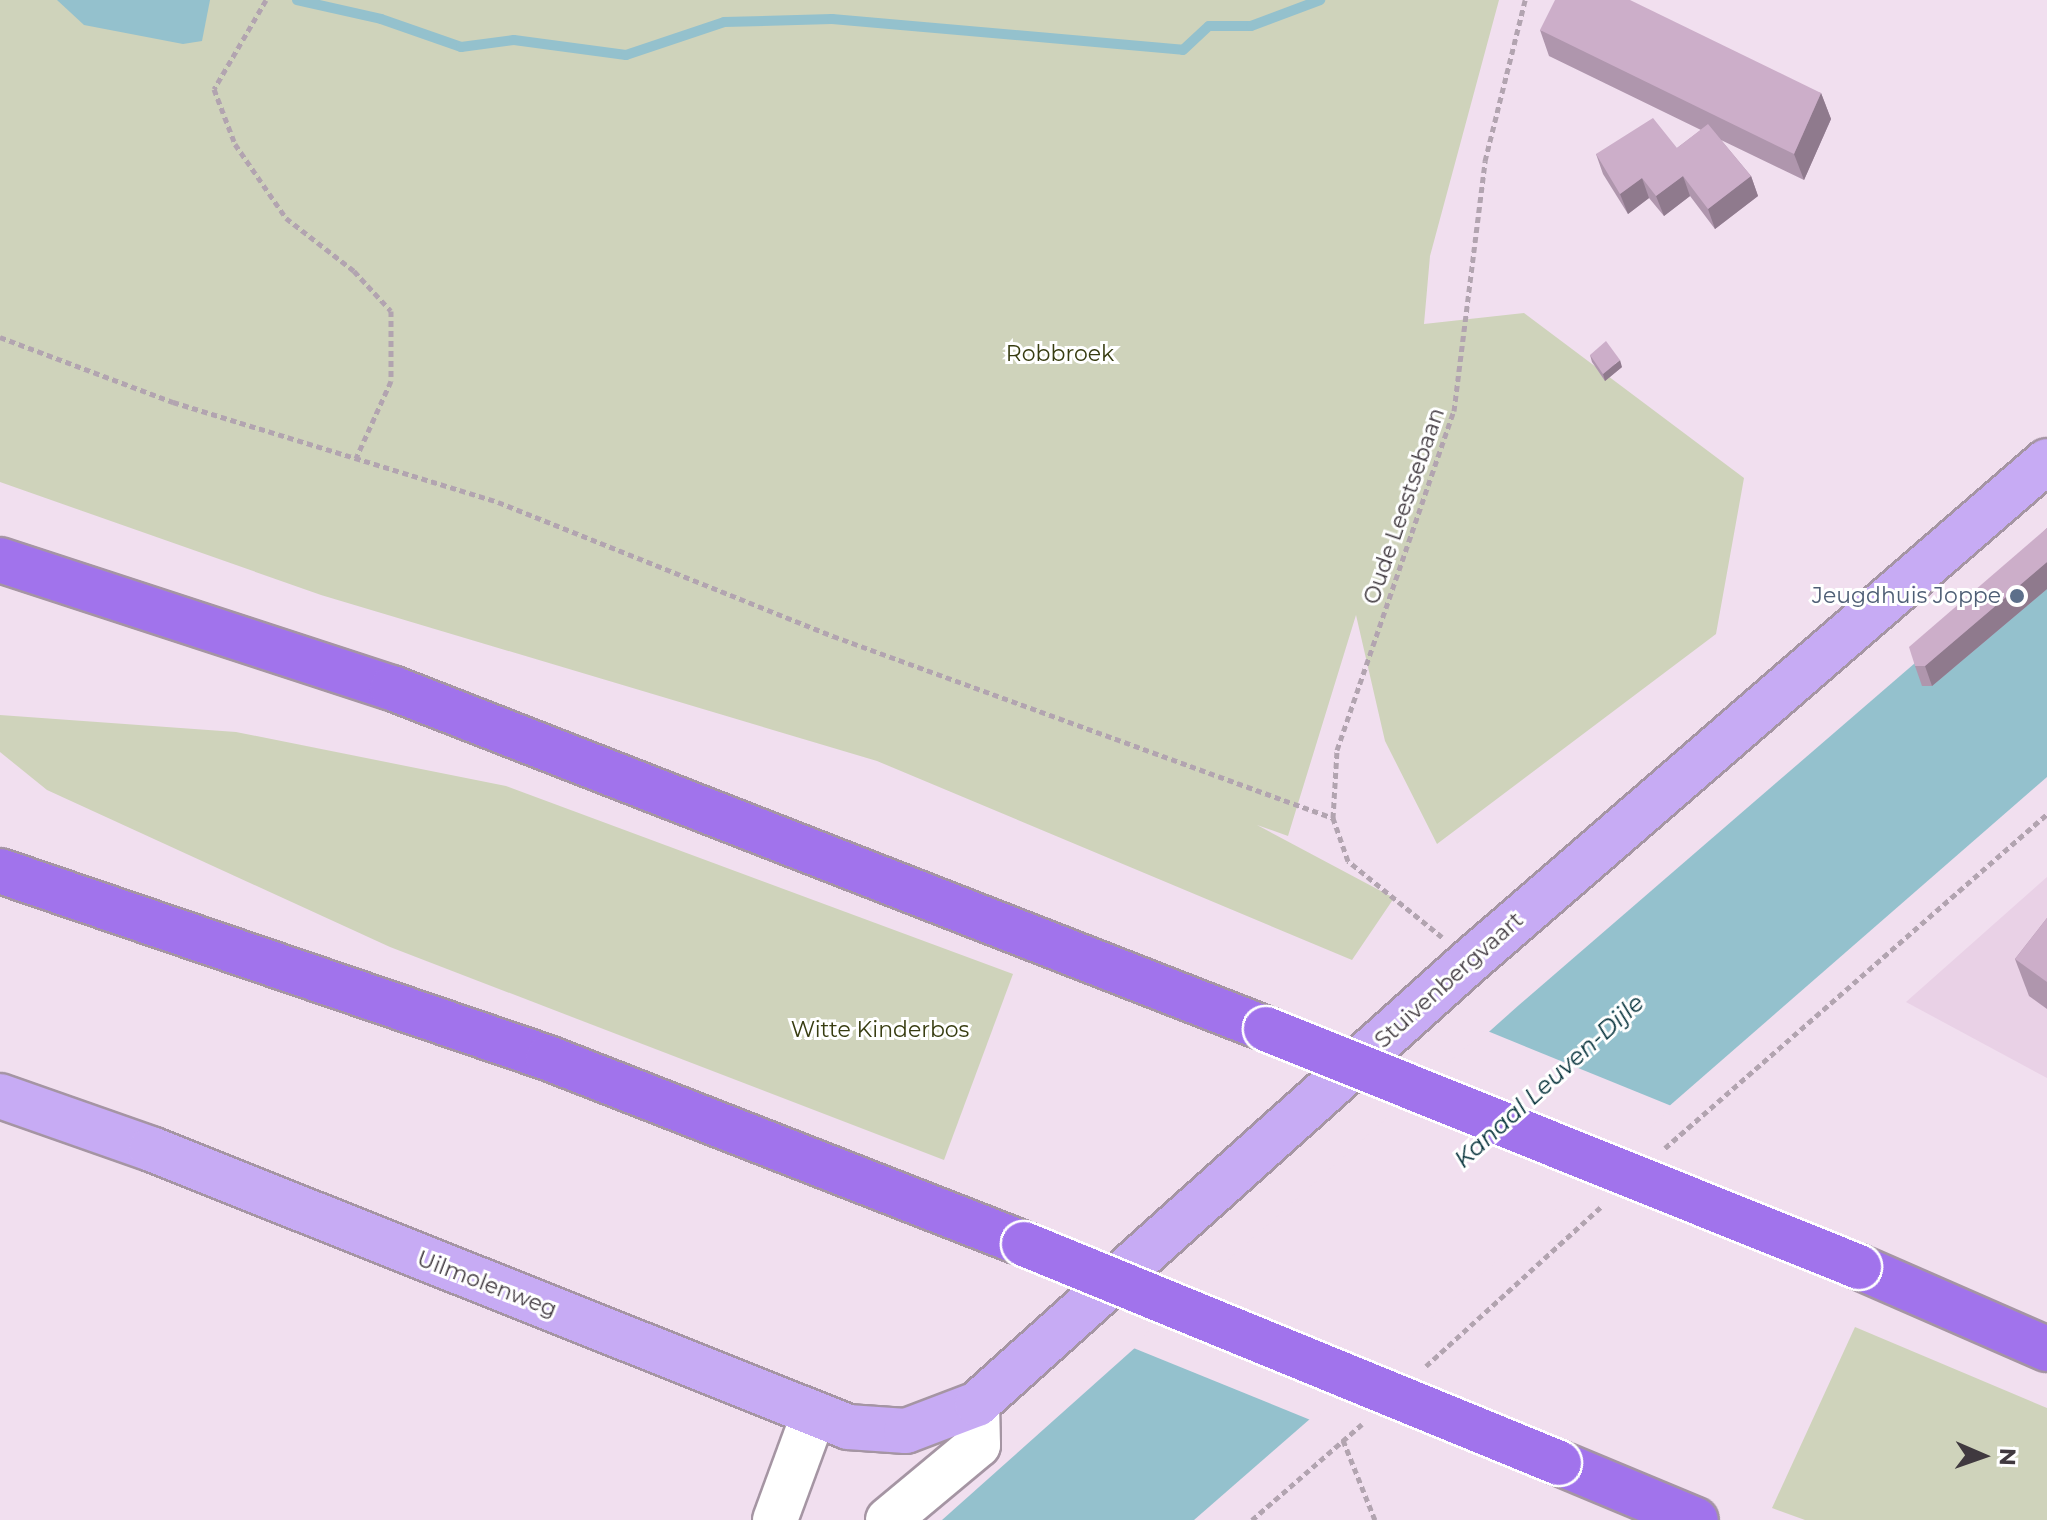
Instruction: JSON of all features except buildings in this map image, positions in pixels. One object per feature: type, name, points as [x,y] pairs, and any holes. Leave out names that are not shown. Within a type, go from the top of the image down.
[{"type":"highway","points":[[0,560],[392,688],[1266,1029],[1859,1267],[2047,1349]]},
{"type":"highway","points":[[0,871],[548,1058],[1024,1244],[1696,1520]]},
{"type":"main road","name":"Stuivenbergvaart","points":[[977,1404],[1471,960],[2047,461]]},
{"type":"main road","name":"Uilmolenweg","points":[[0,1096],[151,1149],[848,1427],[906,1431],[977,1404]]},
{"type":"street","points":[[888,1520],[978,1445],[977,1404]]},
{"type":"street","points":[[775,1520],[814,1414]]},
{"type":"path","points":[[266,0],[214,89],[235,144],[286,218],[354,271],[391,311],[391,381],[356,459]]},
{"type":"path","name":"Oude Leestsebaan","points":[[1471,960],[1348,861],[1333,818],[1337,750],[1454,411],[1485,161],[1525,0]]},
{"type":"path","points":[[0,337],[173,402],[498,502],[833,636],[1333,818]]},
{"type":"path","points":[[1343,1440],[1375,1520]]},
{"type":"shaded area","points":[[2047,877],[2047,1078],[1906,1002]]},
{"type":"green space","name":"Robbroek","points":[[0,0],[1499,0],[1430,256],[1424,324],[1524,313],[1744,478],[1716,634],[1437,844],[1385,741],[1356,615],[1288,836],[1257,825],[1394,898],[1352,960],[877,761],[321,595],[0,482]]},
{"type":"green space","name":"Witte Kinderbos","points":[[0,715],[236,732],[506,786],[1013,974],[944,1160],[390,947],[47,790],[0,752]]},
{"type":"green space","points":[[1855,1327],[2047,1408],[2047,1520],[1805,1520],[1772,1508]]},
{"type":"water","points":[[57,0],[210,0],[202,41],[183,44],[84,25]]},
{"type":"water","name":"Kanaal Leuven-Dijle","points":[[2047,549],[2047,777],[1194,1520],[942,1520],[1519,1005]]},
{"type":"pier","points":[[1485,1030],[1674,1107],[1313,1421],[1131,1347]]},
{"type":"waterway","points":[[297,0],[381,19],[461,47],[514,40],[626,55],[724,22],[832,19],[1183,50],[1209,26],[1251,26],[1320,0]]},
{"type":"place","name":"Jeugdhuis Joppe","points":[[2017,596]]}]
